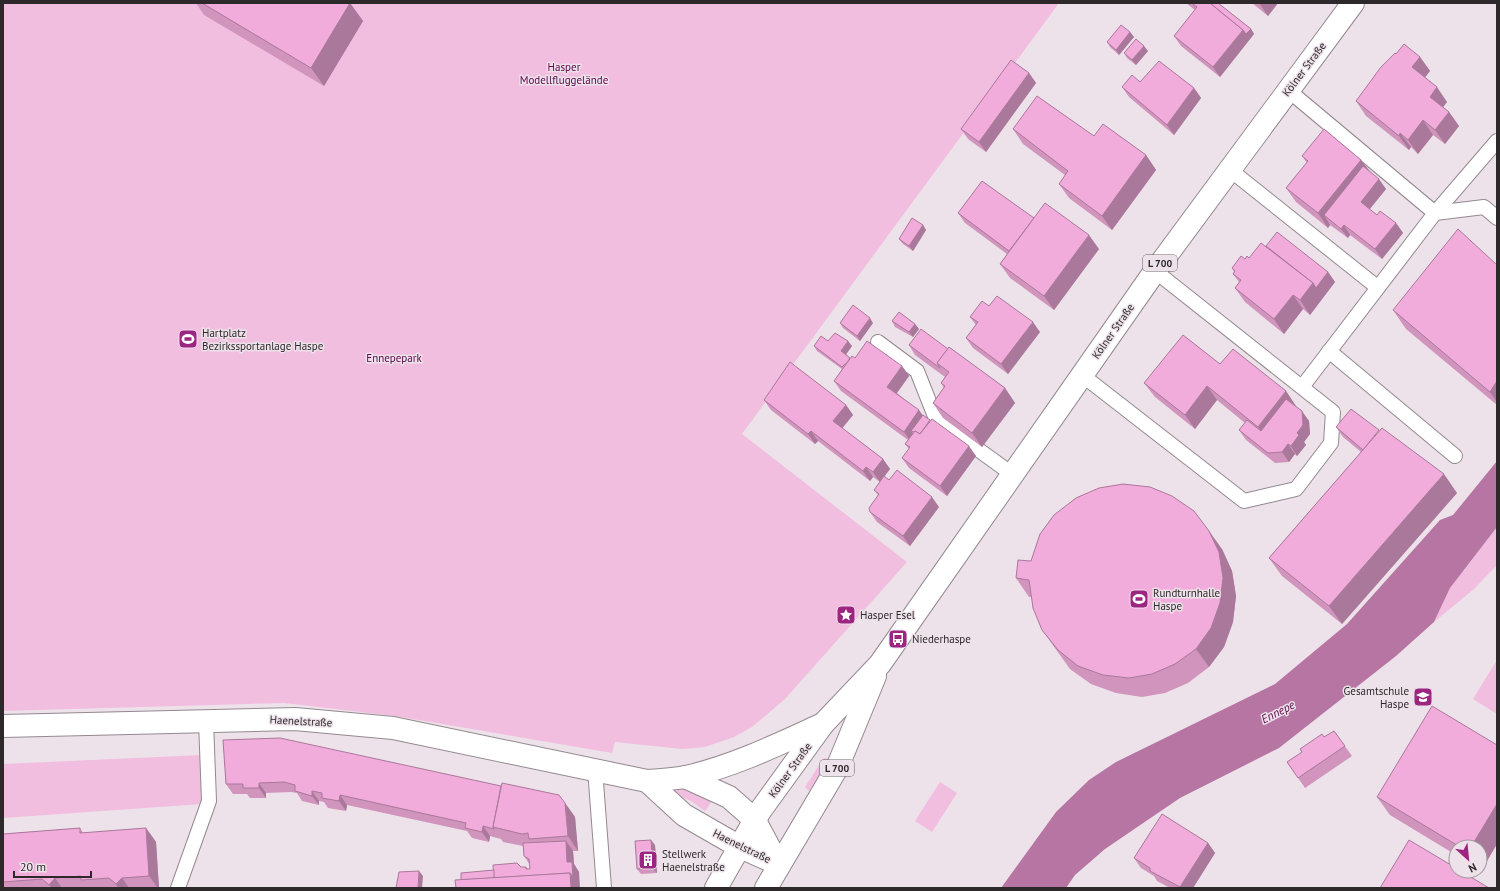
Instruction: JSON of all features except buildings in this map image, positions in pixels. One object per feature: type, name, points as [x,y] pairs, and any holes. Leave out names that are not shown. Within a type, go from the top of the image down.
[{"type":"main road","name":"Kölner Straße","points":[[716,888],[754,819],[823,724],[880,664],[1155,271],[1229,169],[1354,3]]},
{"type":"main road","name":"Kölner Straße","points":[[766,888],[778,864],[837,768],[880,664]]},
{"type":"main road","name":"Haenelstraße","points":[[3,726],[295,719],[393,728],[647,781],[685,777],[729,797],[754,819],[778,864]]},
{"type":"main road","name":"L 700","points":[[685,777],[750,756],[823,724]]},
{"type":"main road","name":"Haenelstraße","points":[[647,781],[684,815],[738,846],[778,864]]},
{"type":"lane","points":[[1288,90],[1435,213],[1484,207],[1497,218]]},
{"type":"lane","points":[[1302,386],[1435,213],[1497,141]]},
{"type":"lane","points":[[1229,169],[1377,287]]},
{"type":"lane","points":[[1082,375],[1244,501],[1296,489],[1331,443],[1333,412],[1155,271]]},
{"type":"lane","points":[[878,342],[917,371],[936,419],[1012,474]]},
{"type":"lane","points":[[1329,351],[1455,456]]},
{"type":"lane","points":[[178,888],[209,801],[206,721]]},
{"type":"lane","points":[[595,769],[604,888]]},
{"type":"green space","name":"Ennepepark","points":[[3,3],[1059,3],[742,434],[907,562],[785,699],[752,727],[734,737],[705,747],[682,749],[615,742],[612,753],[395,716],[284,703],[3,711]]},
{"type":"green space","points":[[1497,527],[1497,565],[1474,589],[1434,622],[1450,588]]},
{"type":"green space","points":[[1497,660],[1497,714],[1473,699]]},
{"type":"green space","points":[[202,755],[202,804],[3,818],[3,764]]},
{"type":"green space","points":[[826,758],[828,760],[827,764],[809,791],[805,787],[823,759]]},
{"type":"green space","points":[[940,782],[957,793],[932,832],[915,821]]},
{"type":"green space","points":[[670,785],[696,792],[712,801],[705,811],[691,801],[669,792]]},
{"type":"water","name":"Ennepe","points":[[1497,461],[1497,527],[1450,588],[1434,622],[1396,656],[1279,748],[1180,798],[1105,849],[1075,875],[1066,888],[1001,888],[1056,812],[1089,780],[1116,762],[1275,684],[1347,624],[1440,520],[1453,515]]},
{"type":"place","name":"Hartplatz Bezirkssportanlage Haspe","points":[[188,339]]},
{"type":"place","name":"Rundturnhalle Haspe","points":[[1139,599]]},
{"type":"place","name":"Hasper Esel","points":[[846,615]]},
{"type":"place","name":"Niederhaspe","points":[[898,639]]},
{"type":"place","name":"Gesamtschule Haspe","points":[[1423,697]]},
{"type":"place","name":"Stellwerk Haenelstraße","points":[[648,860]]},
{"type":"park label","name":"Hasper Modellfluggelände","points":[[564,73]]}]
